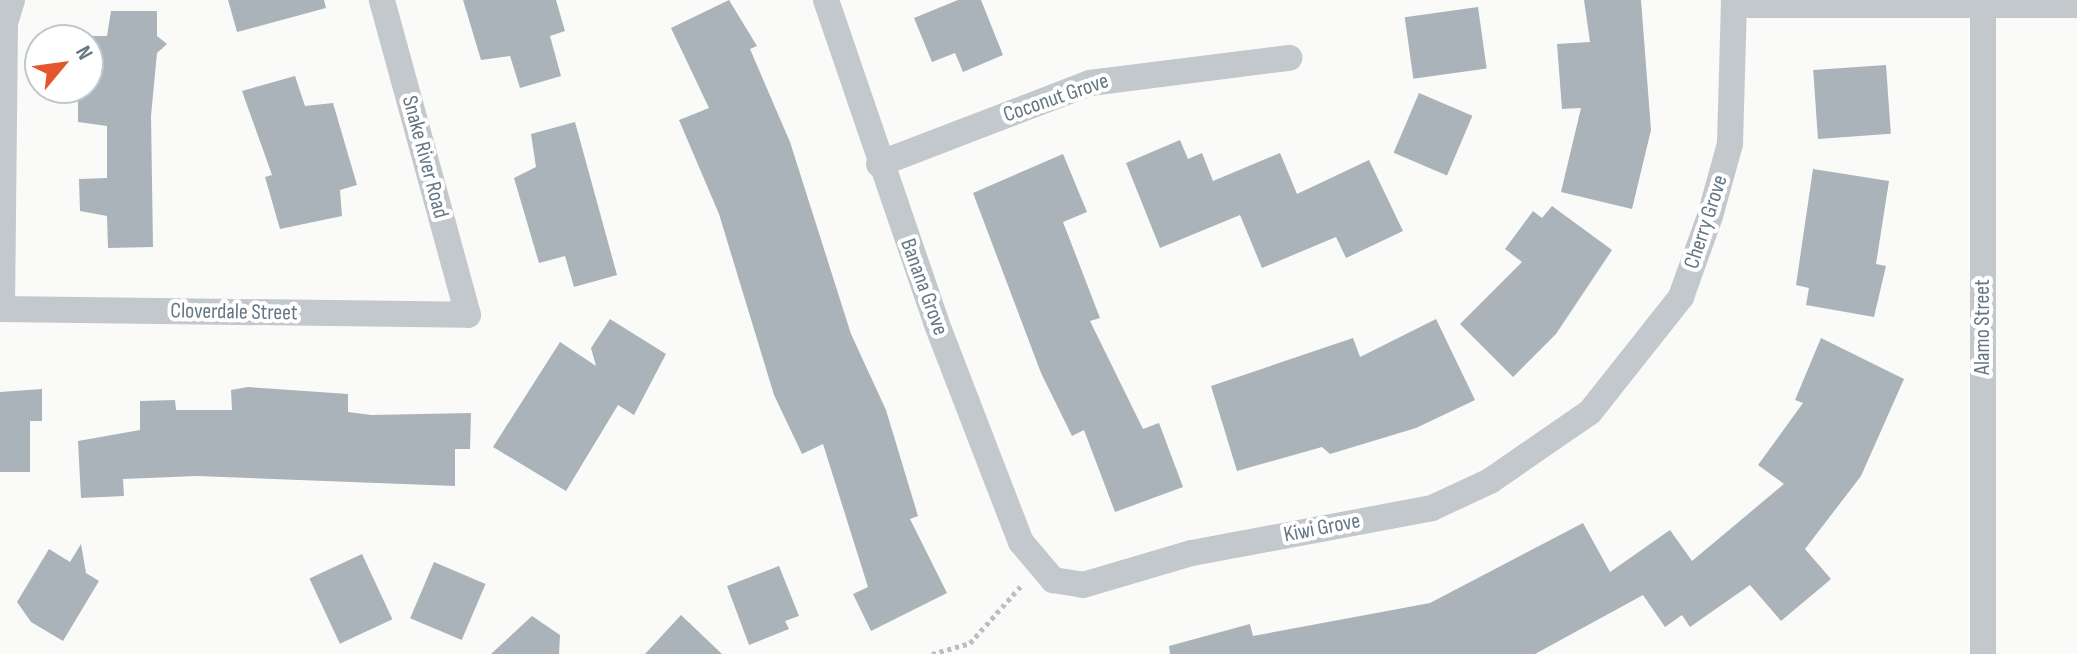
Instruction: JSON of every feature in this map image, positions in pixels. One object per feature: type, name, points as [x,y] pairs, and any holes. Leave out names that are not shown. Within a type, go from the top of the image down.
[{"type":"street","points":[[1,309],[5,23],[12,0]]},
{"type":"street","name":"Snake River Road","points":[[382,0],[468,315]]},
{"type":"street","name":"Banana Grove","points":[[826,0],[879,164],[1021,542],[1038,567]]},
{"type":"street","points":[[1734,2],[2077,5]]},
{"type":"street","name":"Cherry Grove","points":[[1590,412],[1681,297],[1705,229],[1730,144],[1734,2]]},
{"type":"street","name":"Alamo Street","points":[[1983,3],[1983,654]]},
{"type":"street","name":"Coconut Grove","points":[[879,164],[1090,83],[1289,58]]},
{"type":"street","name":"Cloverdale Street","points":[[1,309],[468,315]]},
{"type":"street","name":"Kiwi Grove","points":[[1038,567],[1053,580],[1083,585],[1192,553],[1432,508],[1490,481],[1590,412]]},
{"type":"path","points":[[932,654],[970,643],[1038,567]]},
{"type":"building","points":[[228,0],[324,0],[326,8],[237,32]]},
{"type":"building","points":[[463,0],[556,0],[565,31],[550,36],[561,76],[520,88],[510,56],[481,60]]},
{"type":"building","points":[[729,0],[757,46],[750,49],[790,142],[851,334],[886,410],[918,516],[910,519],[947,593],[871,631],[853,594],[868,587],[823,444],[802,454],[774,395],[719,214],[679,120],[709,108],[671,28]]},
{"type":"building","points":[[958,0],[981,0],[1003,55],[963,72],[955,53],[932,62],[914,18]]},
{"type":"building","points":[[1584,0],[1641,0],[1651,130],[1632,209],[1561,192],[1581,108],[1562,109],[1557,44],[1590,42]]},
{"type":"building","points":[[1478,7],[1487,68],[1413,79],[1405,17]]},
{"type":"building","points":[[111,11],[157,11],[157,36],[167,44],[157,53],[151,116],[153,247],[108,248],[107,216],[80,211],[79,179],[107,178],[107,126],[78,122],[78,104],[104,104],[104,36],[107,36]]},
{"type":"building","points":[[1886,65],[1891,134],[1818,139],[1813,70]]},
{"type":"building","points":[[295,76],[305,106],[333,103],[357,185],[340,190],[342,216],[280,229],[265,177],[272,175],[242,91]]},
{"type":"building","points":[[1419,93],[1472,116],[1447,175],[1394,153]]},
{"type":"building","points":[[575,122],[617,275],[574,287],[565,256],[539,263],[514,178],[536,167],[531,134]]},
{"type":"building","points":[[1180,140],[1188,159],[1202,153],[1213,181],[1280,153],[1297,194],[1369,160],[1403,231],[1346,258],[1336,237],[1262,268],[1240,215],[1160,248],[1126,163]]},
{"type":"building","points":[[1063,154],[1087,212],[1063,222],[1100,318],[1090,321],[1143,429],[1159,423],[1183,487],[1115,512],[1084,430],[1072,436],[1041,373],[973,193]]},
{"type":"building","points":[[1813,169],[1889,181],[1876,264],[1886,266],[1874,317],[1806,305],[1809,288],[1796,285]]},
{"type":"building","points":[[1552,206],[1612,250],[1556,334],[1513,377],[1460,324],[1522,262],[1505,249],[1533,211],[1542,218]]},
{"type":"building","points":[[610,319],[666,354],[634,415],[618,405],[566,491],[493,447],[560,342],[596,366],[591,348]]},
{"type":"building","points":[[1436,319],[1475,400],[1416,428],[1330,454],[1322,447],[1237,471],[1211,386],[1353,338],[1360,357]]},
{"type":"building","points":[[1821,338],[1904,379],[1861,476],[1805,549],[1831,579],[1781,621],[1750,585],[1690,627],[1682,615],[1665,627],[1643,595],[1535,654],[1170,654],[1169,646],[1250,624],[1253,636],[1430,603],[1583,523],[1610,572],[1670,530],[1692,561],[1784,484],[1758,465],[1803,403],[1795,400]]},
{"type":"building","points":[[248,387],[348,394],[348,412],[371,415],[471,413],[470,449],[455,449],[455,486],[197,476],[123,479],[124,496],[81,498],[78,441],[140,430],[140,401],[175,400],[176,410],[232,410],[231,390]]},
{"type":"building","points":[[42,389],[42,421],[30,421],[30,472],[0,472],[0,392]]},
{"type":"building","points":[[81,544],[86,573],[99,581],[63,641],[31,622],[17,602],[49,549],[70,562]]},
{"type":"building","points":[[362,554],[392,619],[340,644],[309,579]]},
{"type":"building","points":[[434,562],[486,584],[462,640],[410,618]]},
{"type":"building","points":[[779,566],[799,616],[785,621],[789,629],[749,645],[727,586]]},
{"type":"building","points":[[681,615],[722,654],[645,654]]},
{"type":"building","points":[[532,616],[560,635],[559,654],[491,654]]}]
